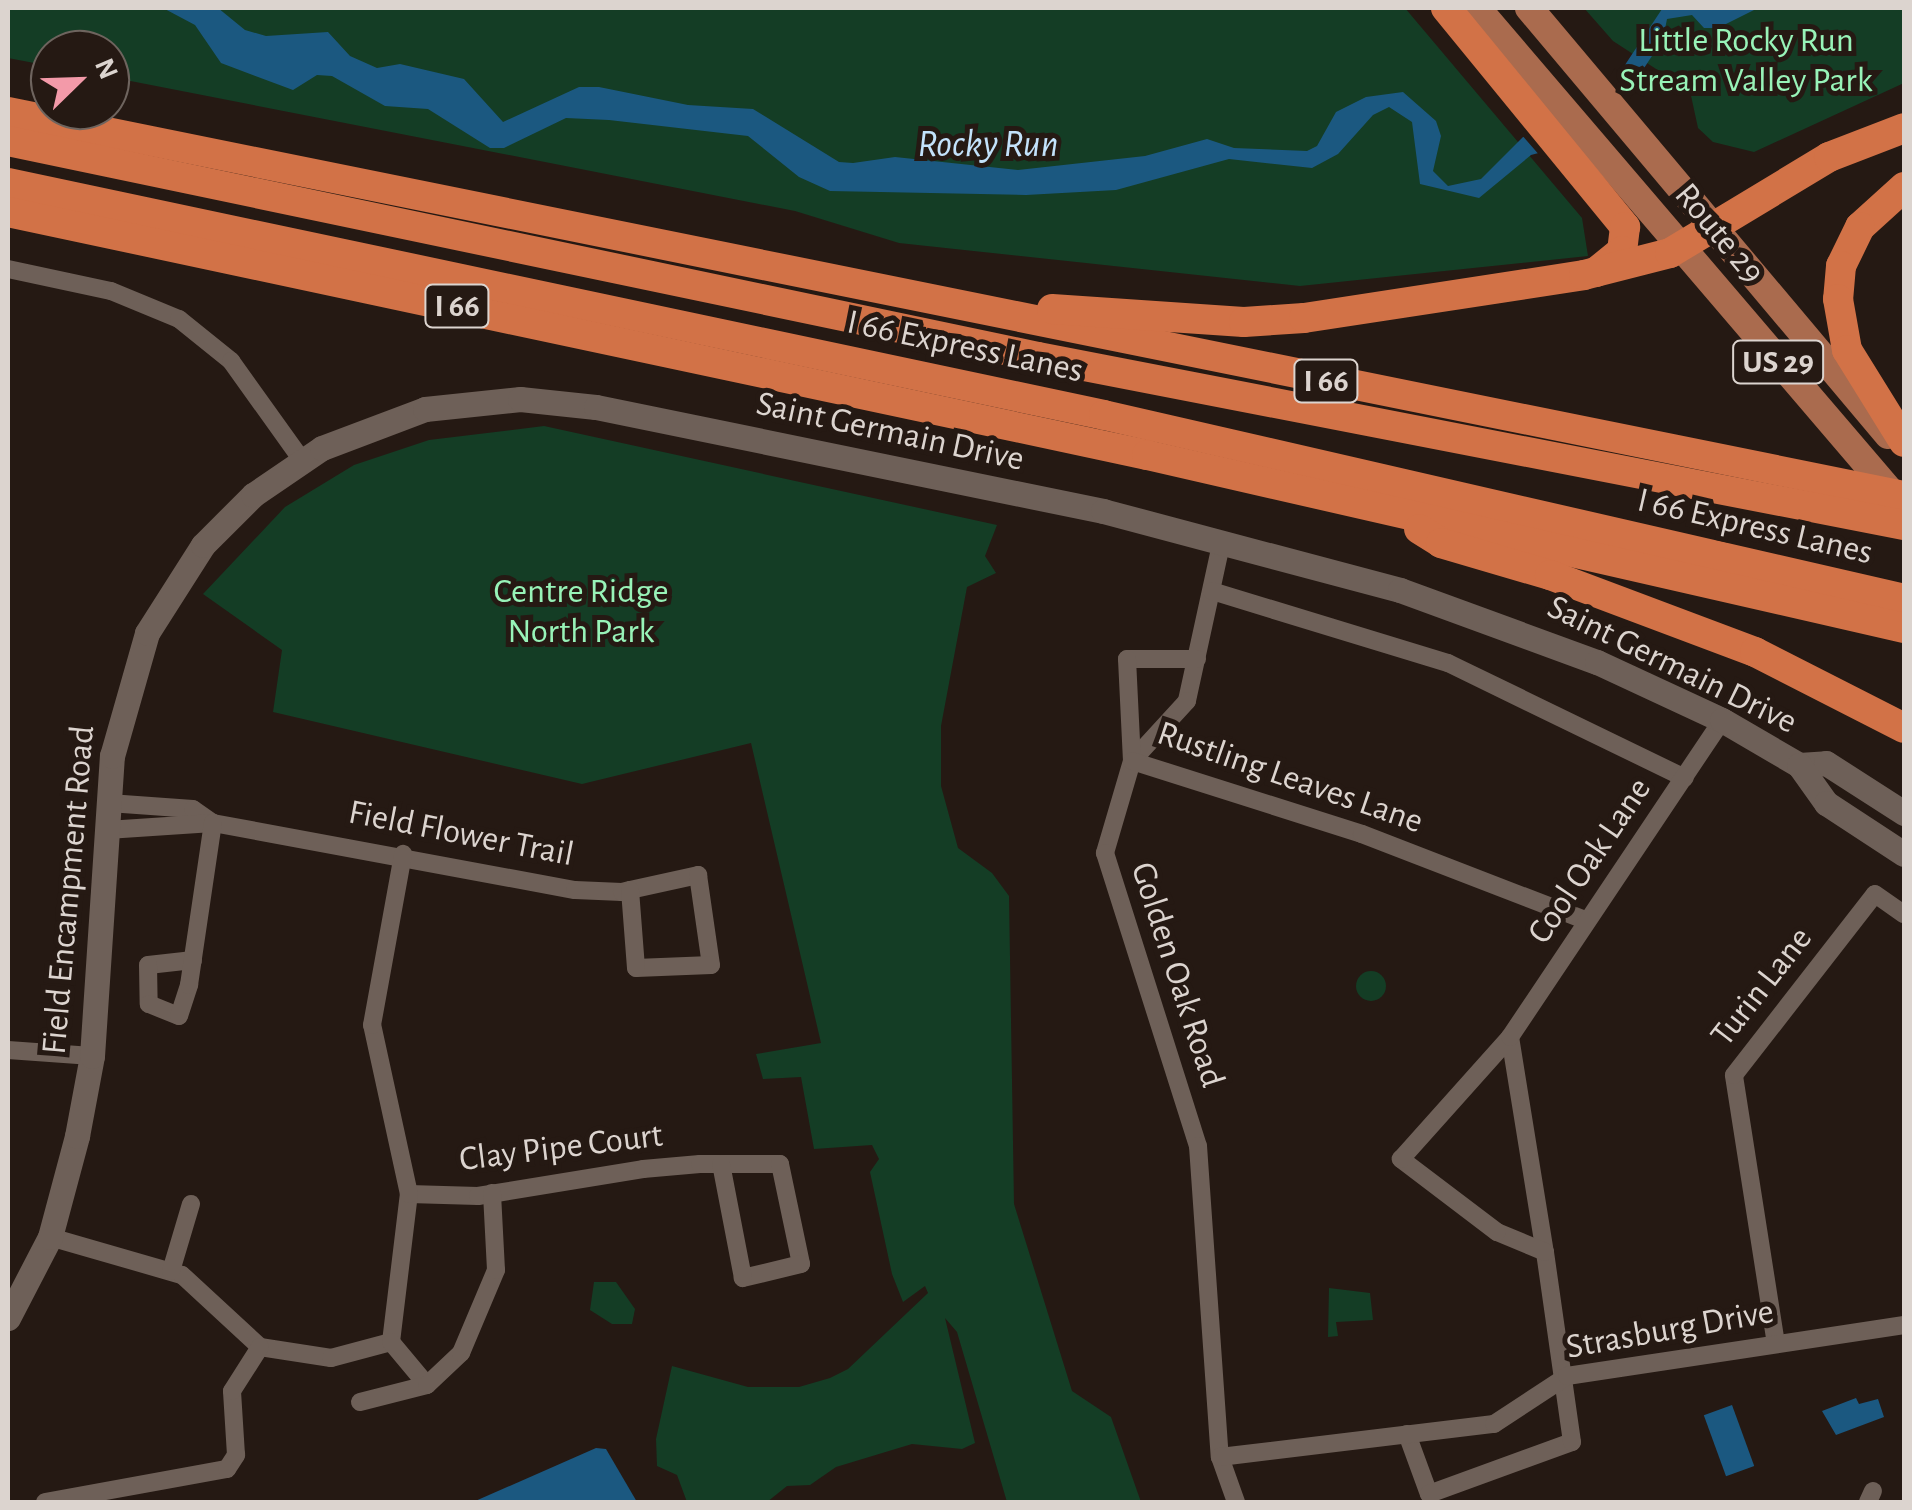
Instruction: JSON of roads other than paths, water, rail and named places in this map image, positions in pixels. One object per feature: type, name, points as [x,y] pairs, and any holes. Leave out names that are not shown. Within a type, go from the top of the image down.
[{"type":"highway","points":[[1446,8],[1514,71],[1591,163],[1626,234],[1622,251],[1596,272]]},
{"type":"highway","name":"I 66","points":[[8,112],[832,282],[1904,496]]},
{"type":"highway","points":[[832,282],[1126,317],[1244,322],[1368,312],[1596,272],[1681,248],[1829,157],[1904,128]]},
{"type":"highway","name":"I 66 Express Lanes","points":[[8,141],[1038,357],[1904,525]]},
{"type":"highway","name":"I 66 Express Lanes","points":[[8,183],[1141,423],[1904,599]]},
{"type":"highway","points":[[1904,186],[1860,226],[1841,266],[1838,298],[1847,350],[1904,442]]},
{"type":"highway","name":"I 66","points":[[8,212],[1385,508],[1904,628]]},
{"type":"highway","points":[[1385,508],[1440,542],[1550,575],[1756,652],[1904,728]]},
{"type":"main road","points":[[1477,8],[1514,71]]},
{"type":"main road","name":"Route 29","points":[[1528,8],[1904,455]]},
{"type":"main road","name":"Route 29","points":[[1591,163],[1681,248],[1904,508]]},
{"type":"street","points":[[8,269],[112,291],[179,319],[231,360],[302,460]]},
{"type":"street","name":"Saint Germain Drive","points":[[302,460],[351,434],[425,409],[488,400],[552,400],[1222,540],[1506,626],[1722,720],[1798,766],[1826,804],[1904,854]]},
{"type":"street","name":"Field Encampment Road","points":[[8,1318],[50,1237],[92,1056],[119,713],[161,605],[227,519],[302,460]]},
{"type":"street","name":"Golden Oak Road","points":[[1222,540],[1187,701],[1132,762],[1105,853],[1198,1146],[1220,1458],[1236,1502]]},
{"type":"street","points":[[1212,591],[1448,663],[1685,778]]},
{"type":"street","name":"Rustling Leaves Lane","points":[[1198,659],[1127,659],[1132,762],[1362,834],[1587,921]]},
{"type":"street","name":"Cool Oak Lane","points":[[1545,1252],[1497,1232],[1402,1159],[1510,1037],[1722,720]]},
{"type":"street","name":"Saint Germain Drive","points":[[1798,766],[1826,763],[1904,813]]},
{"type":"street","name":"Field Flower Trail","points":[[109,804],[193,808],[213,823]]},
{"type":"street","points":[[193,960],[213,823]]},
{"type":"street","name":"Field Flower Trail","points":[[107,830],[213,823],[403,854],[575,890],[630,890],[698,875],[711,965],[636,968],[630,890]]},
{"type":"street","points":[[403,854],[372,1025],[409,1194],[392,1342],[427,1385]]},
{"type":"street","name":"Turin Lane","points":[[1776,1344],[1734,1075],[1874,894],[1904,914]]},
{"type":"street","points":[[1407,1434],[1429,1494],[1572,1442],[1567,1376],[1510,1037]]},
{"type":"street","points":[[8,1050],[92,1056]]},
{"type":"street","name":"Clay Pipe Court","points":[[409,1194],[492,1194],[643,1169],[721,1164],[780,1164],[801,1264],[743,1278],[721,1164]]},
{"type":"street","points":[[360,1402],[427,1385],[461,1353],[496,1270],[492,1194]]},
{"type":"street","points":[[170,1271],[191,1204]]},
{"type":"street","points":[[50,1237],[170,1271],[206,1294],[260,1347],[332,1358],[392,1342]]},
{"type":"street","name":"Strasburg Drive","points":[[1220,1458],[1494,1424],[1567,1376],[1904,1325]]},
{"type":"street","points":[[45,1502],[227,1469],[236,1456],[232,1391],[260,1347]]},
{"type":"water","name":"Rocky Run","points":[[163,8],[218,8],[245,30],[266,36],[328,32],[350,56],[377,68],[400,64],[464,79],[503,122],[579,87],[599,87],[688,105],[753,109],[839,162],[853,163],[895,157],[1018,170],[1145,156],[1207,139],[1234,148],[1307,151],[1317,146],[1336,112],[1366,97],[1403,92],[1436,121],[1441,136],[1433,171],[1448,186],[1481,179],[1523,137],[1546,130],[1613,83],[1662,9],[1758,8],[1718,28],[1704,28],[1692,15],[1667,19],[1663,39],[1622,102],[1565,146],[1531,155],[1479,198],[1420,184],[1412,122],[1389,107],[1373,115],[1338,154],[1312,168],[1229,159],[1116,190],[1026,195],[830,191],[799,177],[748,136],[609,120],[566,118],[504,148],[490,148],[428,109],[385,106],[332,76],[317,75],[293,90],[221,63],[195,25]]},
{"type":"water","points":[[1856,1398],[1859,1404],[1878,1399],[1884,1417],[1836,1435],[1822,1411]]},
{"type":"water","points":[[1732,1405],[1754,1466],[1726,1476],[1704,1415]]},
{"type":"water","points":[[596,1448],[606,1449],[637,1502],[473,1502]]},
{"type":"park label","name":"Little Rocky Run Stream Valley Park","points":[[1746,61]]},
{"type":"park label","name":"Centre Ridge North Park","points":[[581,612]]}]
